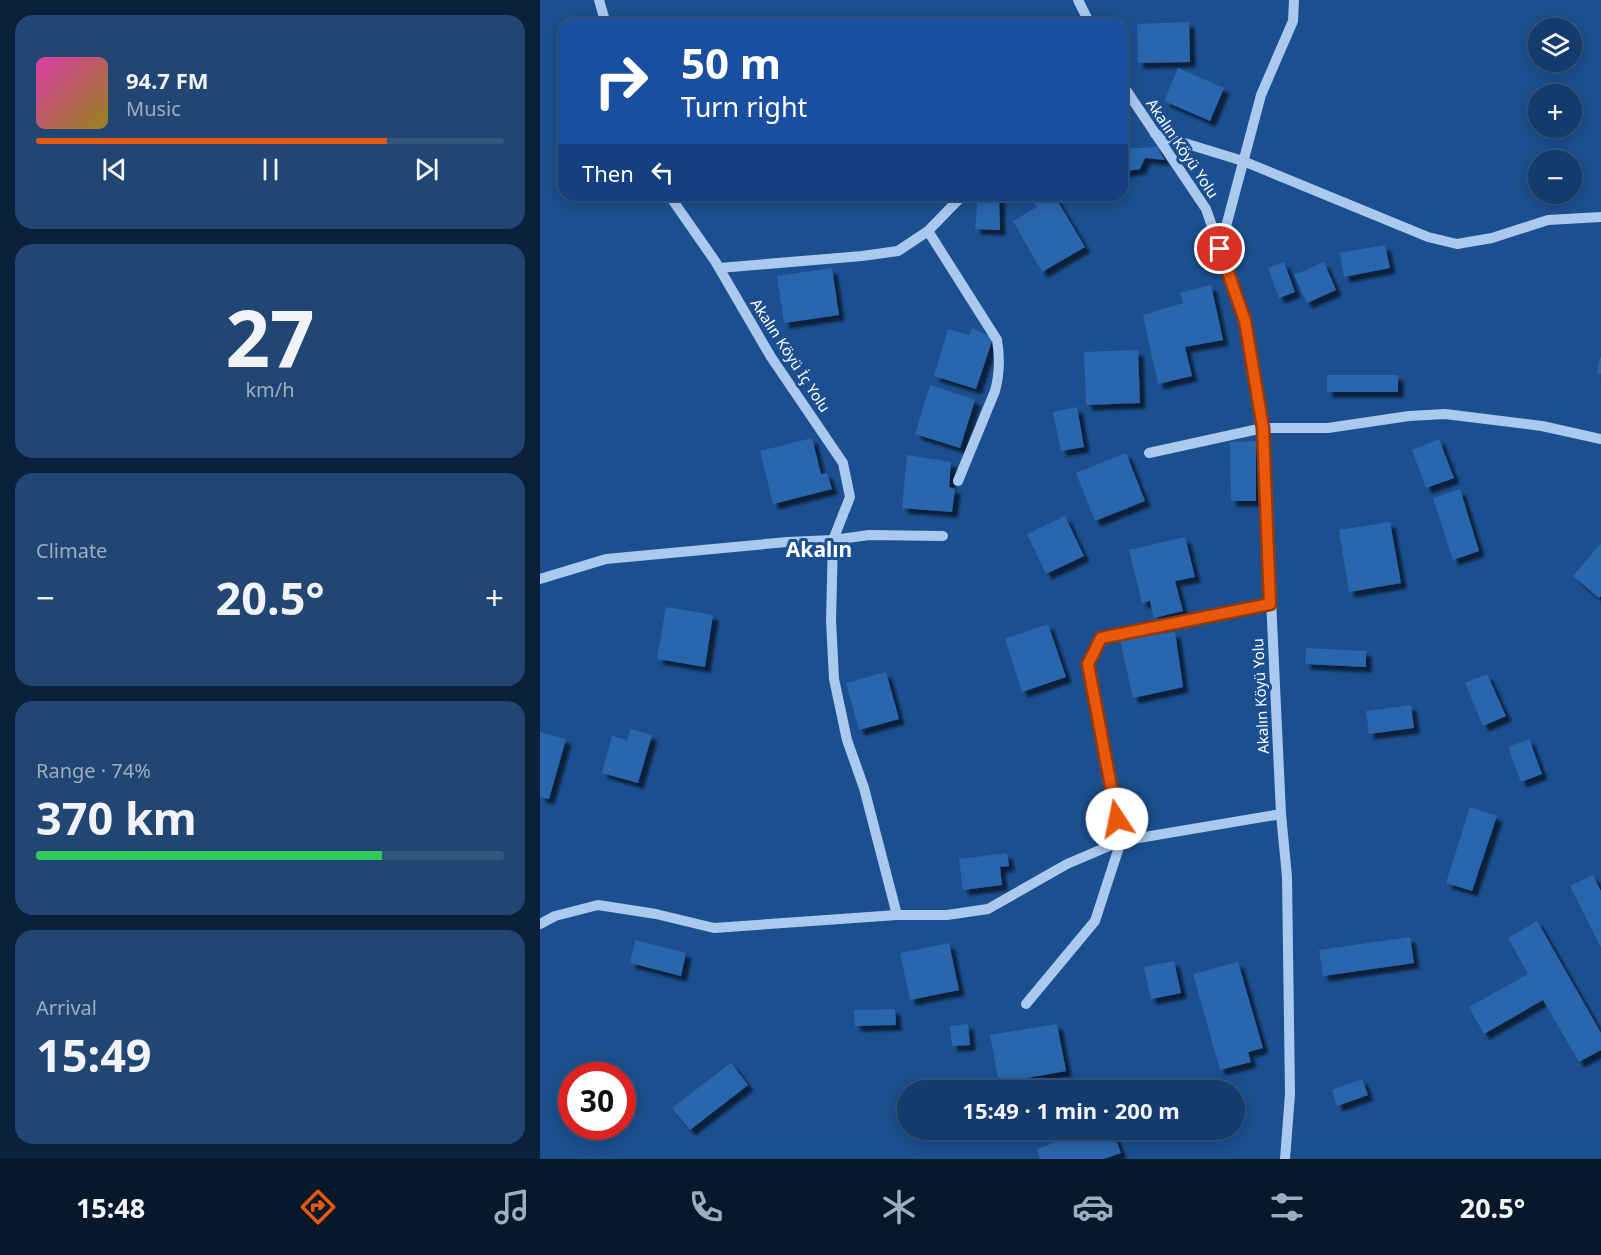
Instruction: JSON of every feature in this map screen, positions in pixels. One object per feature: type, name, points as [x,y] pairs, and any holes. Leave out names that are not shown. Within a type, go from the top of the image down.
[{"type":"street","points":[[599,0],[604,18]]},
{"type":"street","points":[[1078,0],[1087,18]]},
{"type":"street","points":[[1220,249],[1261,95],[1293,21],[1294,0]]},
{"type":"street","name":"Akalın Köyü Yolu","points":[[1128,93],[1206,209],[1245,321],[1263,428],[1281,814],[1287,877],[1290,1094],[1285,1159]]},
{"type":"street","points":[[1155,134],[1243,161],[1428,237],[1457,244],[1492,238],[1548,220],[1601,217]]},
{"type":"street","name":"Akalın Köyü İç Yolu","points":[[673,201],[719,268],[771,357],[843,463],[850,497],[833,540],[831,620],[834,679],[847,740],[864,788],[897,915]]},
{"type":"street","points":[[719,268],[898,251],[928,231],[957,201]]},
{"type":"street","points":[[928,231],[997,340],[999,353],[999,372],[995,391],[958,481]]},
{"type":"street","points":[[1149,453],[1263,428],[1328,428],[1409,416],[1444,414],[1542,426],[1601,439]]},
{"type":"street","points":[[540,579],[606,559],[870,536],[943,536]]},
{"type":"street","points":[[1026,1004],[1095,921],[1121,841],[1088,664],[1101,638],[1270,604]]},
{"type":"street","points":[[540,924],[555,916],[598,904],[656,914],[714,928],[897,915],[947,915],[988,909],[1067,864],[1121,841],[1281,814]]},
{"type":"building","points":[[1189,22],[1190,62],[1138,63],[1137,24]]},
{"type":"building","points":[[1178,68],[1224,88],[1210,121],[1164,101]]},
{"type":"building","points":[[1157,147],[1165,160],[1145,158],[1140,169],[1128,171],[1128,149]]},
{"type":"building","points":[[977,201],[999,201],[1000,230],[975,229]]},
{"type":"building","points":[[1058,201],[1085,247],[1042,272],[1013,221],[1037,207],[1034,203]]},
{"type":"building","points":[[1385,245],[1390,268],[1344,277],[1340,253]]},
{"type":"building","points":[[1284,262],[1295,292],[1279,298],[1268,268]]},
{"type":"building","points":[[1324,262],[1336,290],[1307,303],[1294,275]]},
{"type":"building","points":[[832,268],[839,315],[784,323],[777,276]]},
{"type":"building","points":[[1211,285],[1223,340],[1185,347],[1192,376],[1158,384],[1143,315],[1183,303],[1180,293]]},
{"type":"building","points":[[972,328],[993,338],[976,389],[934,376],[948,329],[969,335]]},
{"type":"building","points":[[1138,350],[1140,403],[1086,405],[1084,352]]},
{"type":"building","points":[[1601,357],[1601,374],[1597,373]]},
{"type":"building","points":[[1327,375],[1398,375],[1398,392],[1327,392]]},
{"type":"building","points":[[930,385],[975,400],[960,448],[915,434]]},
{"type":"building","points":[[1077,407],[1084,447],[1061,451],[1053,412]]},
{"type":"building","points":[[812,438],[821,474],[827,473],[832,489],[773,504],[760,451]]},
{"type":"building","points":[[1439,439],[1454,478],[1426,488],[1412,450]]},
{"type":"building","points":[[1256,441],[1256,501],[1231,501],[1230,442]]},
{"type":"building","points":[[1126,453],[1145,501],[1095,521],[1076,473]]},
{"type":"building","points":[[907,455],[951,462],[949,487],[955,489],[952,512],[902,508]]},
{"type":"building","points":[[1460,489],[1479,551],[1453,560],[1433,498]]},
{"type":"building","points":[[1065,516],[1084,556],[1046,574],[1027,534]]},
{"type":"building","points":[[1390,522],[1401,583],[1349,592],[1339,530]]},
{"type":"building","points":[[1185,537],[1195,577],[1175,581],[1183,611],[1154,618],[1150,601],[1142,603],[1129,550]]},
{"type":"building","points":[[1601,543],[1601,596],[1599,598],[1573,576]]},
{"type":"building","points":[[666,607],[713,615],[705,667],[657,659]]},
{"type":"building","points":[[1048,624],[1066,677],[1022,692],[1005,639]]},
{"type":"building","points":[[1175,632],[1183,687],[1133,698],[1120,640]]},
{"type":"building","points":[[1306,648],[1366,651],[1366,667],[1305,664]]},
{"type":"building","points":[[886,672],[899,719],[859,730],[846,683]]},
{"type":"building","points":[[1487,674],[1506,716],[1483,726],[1465,683]]},
{"type":"building","points":[[1411,705],[1414,728],[1369,734],[1366,711]]},
{"type":"building","points":[[630,729],[652,735],[638,783],[602,773],[612,736],[627,740]]},
{"type":"building","points":[[540,732],[566,739],[549,799],[540,797]]},
{"type":"building","points":[[1529,739],[1542,774],[1521,782],[1508,747]]},
{"type":"building","points":[[1470,807],[1497,816],[1472,891],[1446,883]]},
{"type":"building","points":[[1007,853],[1009,866],[1000,867],[1002,885],[963,890],[959,859]]},
{"type":"building","points":[[1593,875],[1601,891],[1601,948],[1570,886]]},
{"type":"building","points":[[1537,921],[1601,1033],[1601,1050],[1579,1062],[1543,1000],[1484,1034],[1469,1007],[1528,974],[1508,938]]},
{"type":"building","points":[[1410,937],[1414,963],[1323,976],[1319,950]]},
{"type":"building","points":[[635,940],[686,953],[681,976],[630,963]]},
{"type":"building","points":[[949,943],[959,990],[910,1000],[900,953]]},
{"type":"building","points":[[1174,961],[1181,993],[1151,999],[1144,967]]},
{"type":"building","points":[[1238,962],[1263,1048],[1248,1052],[1251,1062],[1220,1070],[1193,974]]},
{"type":"building","points":[[895,1009],[896,1025],[855,1026],[854,1010]]},
{"type":"building","points":[[968,1024],[970,1045],[952,1046],[950,1026]]},
{"type":"building","points":[[1057,1024],[1066,1071],[1016,1080],[998,1080],[990,1035]]},
{"type":"building","points":[[731,1063],[748,1085],[690,1130],[672,1108]]},
{"type":"building","points":[[1362,1079],[1368,1095],[1337,1106],[1332,1090]]},
{"type":"building","points":[[1063,1140],[1116,1140],[1121,1153],[1103,1159],[1040,1159],[1037,1149]]},
{"type":"district","name":"Akalın","points":[[819,549]]},
{"type":"route","points":[[1117,819],[1088,664],[1101,638],[1270,604],[1263,428],[1245,321],[1220,249]]}]
